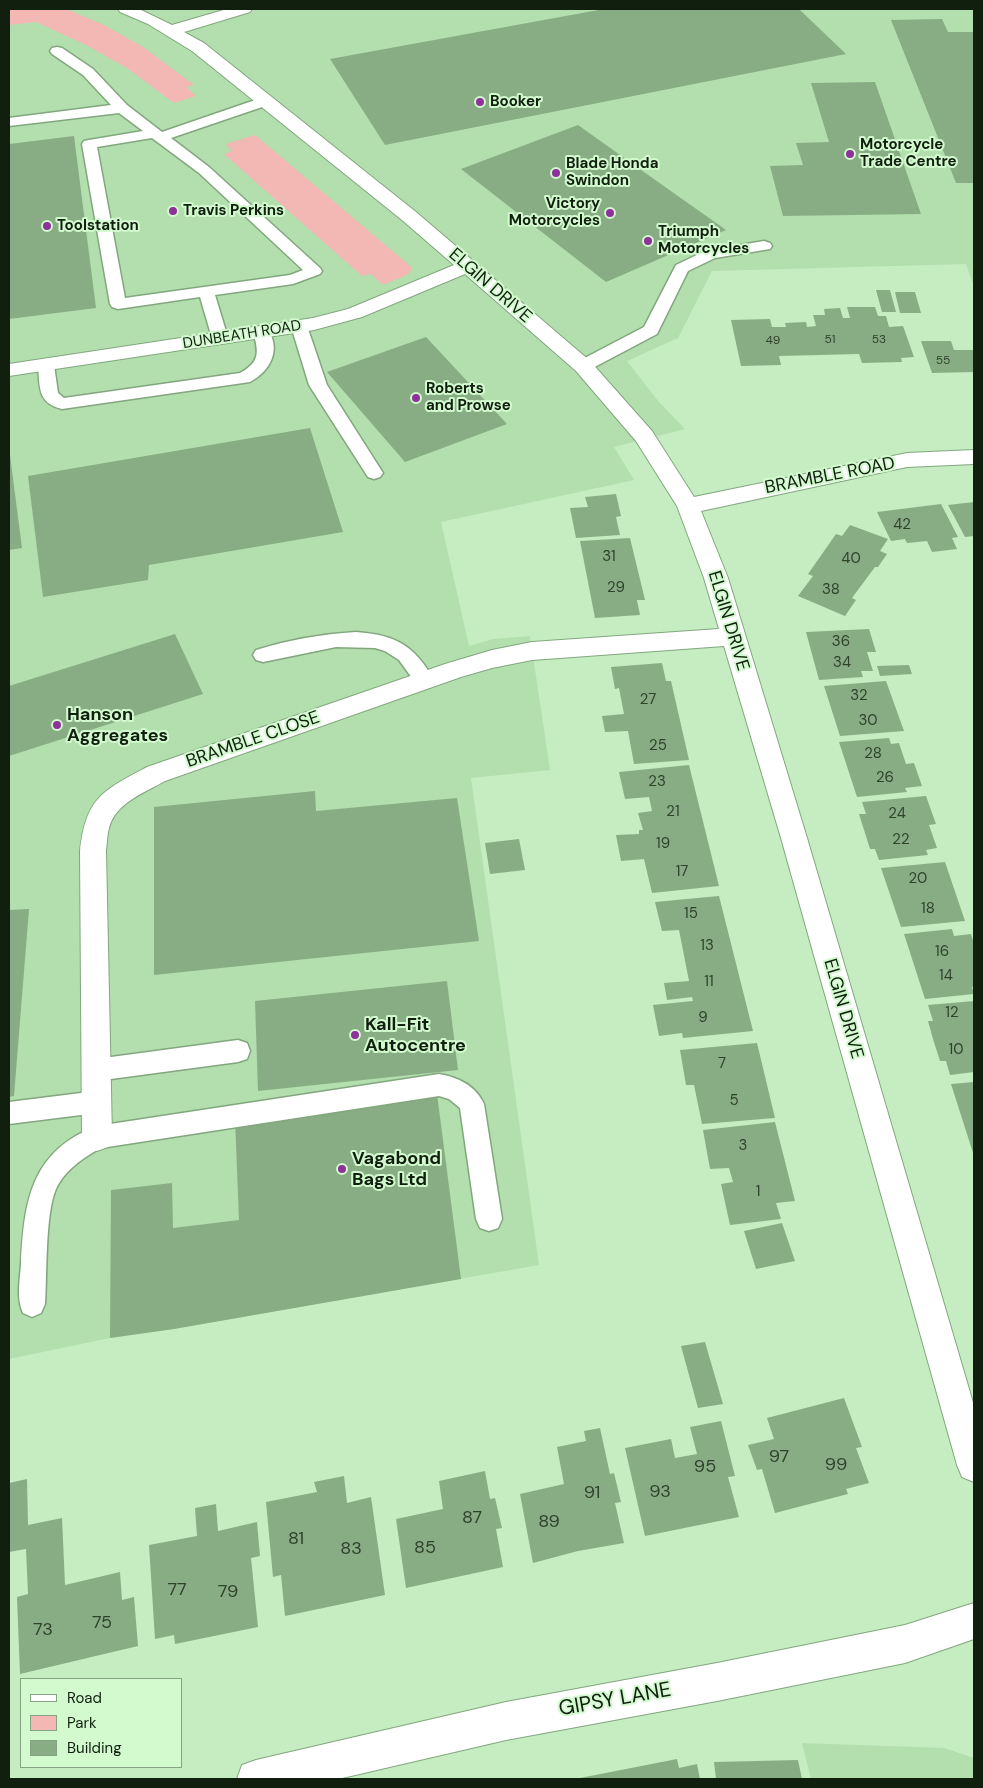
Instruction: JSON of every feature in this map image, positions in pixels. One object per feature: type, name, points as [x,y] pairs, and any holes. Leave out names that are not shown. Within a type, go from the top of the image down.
[{"type":"street","name":"ELGIN DRIVE","points":[[126,9],[154,21],[198,47],[409,216],[583,366],[644,436],[688,506],[716,578],[794,838],[974,1465]]},
{"type":"street","points":[[169,31],[244,9]]},
{"type":"street","name":"DUNBEATH ROAD","points":[[9,370],[299,326],[355,313],[467,266]]},
{"type":"street","name":"BRAMBLE ROAD","points":[[688,506],[907,460],[974,457]]},
{"type":"street","name":"BRAMBLE CLOSE","points":[[97,1136],[93,851],[96,827],[103,811],[121,793],[156,774],[424,680],[492,659],[532,652],[733,637]]},
{"type":"street","name":"GIPSY LANE","points":[[256,1779],[506,1721],[717,1682],[905,1644],[974,1621]]},
{"type":"lane","points":[[57,51],[88,72],[122,108],[158,135],[204,170],[314,271],[293,279],[118,304],[89,144],[158,135],[266,101]]},
{"type":"lane","points":[[9,122],[122,108]]},
{"type":"lane","points":[[583,366],[651,330],[682,268],[711,254],[764,246]]},
{"type":"lane","points":[[206,291],[220,338]]},
{"type":"lane","points":[[299,326],[318,384],[374,473]]},
{"type":"lane","points":[[46,365],[49,393],[52,400],[62,404],[78,404],[244,378],[256,372],[265,360],[266,346],[261,332]]},
{"type":"lane","points":[[262,655],[331,641],[367,640],[382,642],[406,655],[424,680]]},
{"type":"lane","points":[[96,1070],[238,1051]]},
{"type":"lane","points":[[32,1304],[39,1205],[45,1184],[59,1165],[76,1148],[97,1136],[439,1085],[451,1087],[462,1092],[472,1104],[489,1219]]},
{"type":"lane","points":[[9,1113],[96,1102]]},
{"type":"shaded area","points":[[9,9],[974,9],[974,287],[966,264],[712,271],[678,338],[627,361],[659,402],[685,429],[614,447],[634,480],[441,522],[469,646],[493,639],[530,636],[550,770],[471,778],[539,1265],[174,1329],[110,1338],[9,1359]]},
{"type":"shaded area","points":[[802,1743],[944,1748],[974,1758],[974,1779],[811,1779]]},
{"type":"green space","points":[[9,9],[66,9],[104,25],[143,47],[194,85],[186,87],[196,96],[174,103],[127,68],[86,45],[36,22],[9,25]]},
{"type":"green space","points":[[255,135],[409,265],[412,268],[409,274],[383,285],[371,274],[362,276],[224,154],[232,151],[226,144]]},
{"type":"building","name":"Booker","points":[[604,9],[799,9],[846,54],[385,145],[330,59]]},
{"type":"building","points":[[942,19],[948,32],[974,32],[974,183],[956,183],[891,20]]},
{"type":"building","name":"Motorcycle Trade Centre","points":[[875,82],[921,214],[783,216],[770,166],[803,165],[796,143],[829,142],[811,83]]},
{"type":"building","points":[[578,125],[726,230],[606,282],[461,169]]},
{"type":"building","name":"Toolstation","points":[[74,136],[96,308],[9,319],[9,144]]},
{"type":"building","points":[[876,290],[890,290],[896,312],[882,312]]},
{"type":"building","points":[[895,292],[915,292],[921,313],[900,313]]},
{"type":"building","points":[[847,307],[875,307],[878,316],[886,316],[889,327],[903,326],[914,357],[901,358],[902,362],[862,363],[859,354],[779,356],[781,365],[741,366],[731,320],[770,319],[772,327],[786,327],[785,323],[806,322],[807,327],[816,326],[813,315],[825,315],[824,309],[840,308],[843,318],[850,318]]},
{"type":"building","name":"Roberts and Prowse","points":[[426,337],[507,424],[405,462],[327,372]]},
{"type":"building","points":[[921,341],[951,341],[954,350],[974,350],[974,372],[932,373]]},
{"type":"building","points":[[310,428],[343,532],[149,565],[148,580],[43,597],[28,476]]},
{"type":"building","points":[[9,456],[22,548],[9,550]]},
{"type":"building","points":[[616,494],[621,516],[616,517],[620,535],[576,538],[570,508],[588,507],[585,497]]},
{"type":"building","points":[[974,502],[974,536],[965,537],[948,505]]},
{"type":"building","points":[[941,504],[958,537],[952,538],[957,549],[932,552],[927,541],[907,543],[905,539],[891,541],[877,512]]},
{"type":"building","points":[[850,525],[888,539],[880,551],[887,554],[852,598],[856,600],[845,616],[798,596],[813,576],[808,574],[836,534],[842,536]]},
{"type":"building","points":[[630,538],[645,600],[637,600],[640,615],[595,618],[580,541]]},
{"type":"building","points":[[869,629],[876,652],[867,652],[873,671],[861,671],[863,677],[819,680],[806,632]]},
{"type":"building","name":"Hanson Aggregates","points":[[175,634],[203,694],[9,756],[9,686]]},
{"type":"building","points":[[662,663],[666,681],[671,681],[689,760],[634,764],[628,731],[605,732],[602,716],[624,714],[619,688],[615,689],[611,667]]},
{"type":"building","points":[[909,665],[912,674],[880,676],[877,666]]},
{"type":"building","points":[[886,681],[904,731],[840,736],[824,686]]},
{"type":"building","points":[[889,738],[891,744],[899,743],[906,764],[914,763],[922,786],[905,788],[907,792],[857,797],[839,742]]},
{"type":"building","points":[[689,765],[719,886],[652,893],[644,859],[621,861],[616,835],[639,834],[639,830],[643,830],[638,813],[652,811],[649,797],[625,799],[619,772]]},
{"type":"building","points":[[315,791],[316,811],[457,798],[479,941],[154,975],[154,807]]},
{"type":"building","points":[[926,796],[936,824],[929,825],[937,848],[926,850],[928,855],[879,860],[875,849],[870,849],[859,814],[866,814],[862,802]]},
{"type":"building","points":[[519,839],[525,870],[490,874],[485,843]]},
{"type":"building","points":[[945,862],[965,921],[901,927],[881,868]]},
{"type":"building","points":[[719,896],[753,1031],[683,1038],[682,1033],[659,1036],[653,1005],[693,1001],[692,997],[667,1000],[664,983],[689,981],[679,930],[662,931],[655,902]]},
{"type":"building","points":[[29,909],[14,1096],[9,1097],[9,910]]},
{"type":"building","points":[[952,929],[954,936],[971,934],[974,944],[974,987],[972,987],[974,994],[925,999],[904,934]]},
{"type":"building","name":"Kall-Fit Autocentre","points":[[447,981],[458,1070],[258,1091],[255,1001]]},
{"type":"building","points":[[974,1001],[974,1072],[950,1075],[946,1061],[940,1061],[933,1039],[928,1021],[933,1021],[928,1005]]},
{"type":"building","points":[[757,1043],[775,1118],[702,1124],[694,1085],[686,1085],[680,1050]]},
{"type":"building","points":[[974,1082],[974,1156],[951,1084]]},
{"type":"building","name":"Vagabond Bags Ltd","points":[[437,1094],[461,1279],[174,1329],[110,1338],[111,1190],[172,1183],[173,1228],[239,1220],[235,1119]]},
{"type":"building","points":[[775,1122],[795,1201],[776,1203],[781,1219],[730,1225],[721,1184],[733,1182],[729,1168],[710,1169],[703,1130]]},
{"type":"building","points":[[782,1223],[795,1261],[756,1269],[744,1231]]},
{"type":"building","points":[[705,1342],[723,1404],[698,1408],[681,1346]]},
{"type":"building","points":[[844,1398],[862,1447],[856,1448],[869,1483],[846,1489],[848,1494],[775,1513],[762,1469],[757,1470],[748,1445],[774,1439],[767,1418]]},
{"type":"building","points":[[721,1421],[735,1476],[728,1477],[739,1517],[645,1536],[625,1448],[671,1439],[675,1458],[697,1454],[690,1427]]},
{"type":"building","points":[[600,1428],[610,1474],[614,1473],[621,1502],[615,1503],[624,1543],[578,1551],[533,1563],[520,1494],[564,1484],[557,1447],[586,1441],[584,1431]]},
{"type":"building","points":[[485,1471],[490,1499],[495,1498],[502,1528],[496,1529],[503,1567],[406,1588],[396,1519],[443,1509],[439,1481]]},
{"type":"building","points":[[344,1476],[347,1503],[371,1497],[385,1595],[285,1616],[281,1575],[273,1577],[266,1502],[317,1492],[314,1482]]},
{"type":"building","points":[[27,1479],[28,1525],[62,1518],[65,1585],[120,1572],[122,1600],[134,1597],[138,1646],[20,1674],[17,1597],[28,1594],[26,1549],[9,1552],[9,1483]]},
{"type":"building","points":[[216,1504],[218,1531],[257,1522],[260,1556],[251,1558],[258,1627],[175,1644],[174,1635],[155,1639],[149,1545],[197,1536],[195,1508]]},
{"type":"building","points":[[677,1759],[679,1768],[697,1764],[700,1779],[575,1779]]},
{"type":"building","points":[[798,1760],[802,1779],[716,1779],[714,1762]]},
{"type":"place","name":"Booker","points":[[480,102]]},
{"type":"place","name":"Motorcycle Trade Centre","points":[[850,154]]},
{"type":"place","name":"Blade Honda Swindon","points":[[556,173]]},
{"type":"place","name":"Travis Perkins","points":[[173,211]]},
{"type":"place","name":"Victory Motorcycles","points":[[610,213]]},
{"type":"place","name":"Toolstation","points":[[47,226]]},
{"type":"place","name":"Triumph Motorcycles","points":[[648,241]]},
{"type":"place","name":"Roberts and Prowse","points":[[416,398]]},
{"type":"place","name":"Hanson Aggregates","points":[[57,725]]},
{"type":"place","name":"Kall-Fit Autocentre","points":[[355,1035]]},
{"type":"place","name":"Vagabond Bags Ltd","points":[[342,1169]]}]
